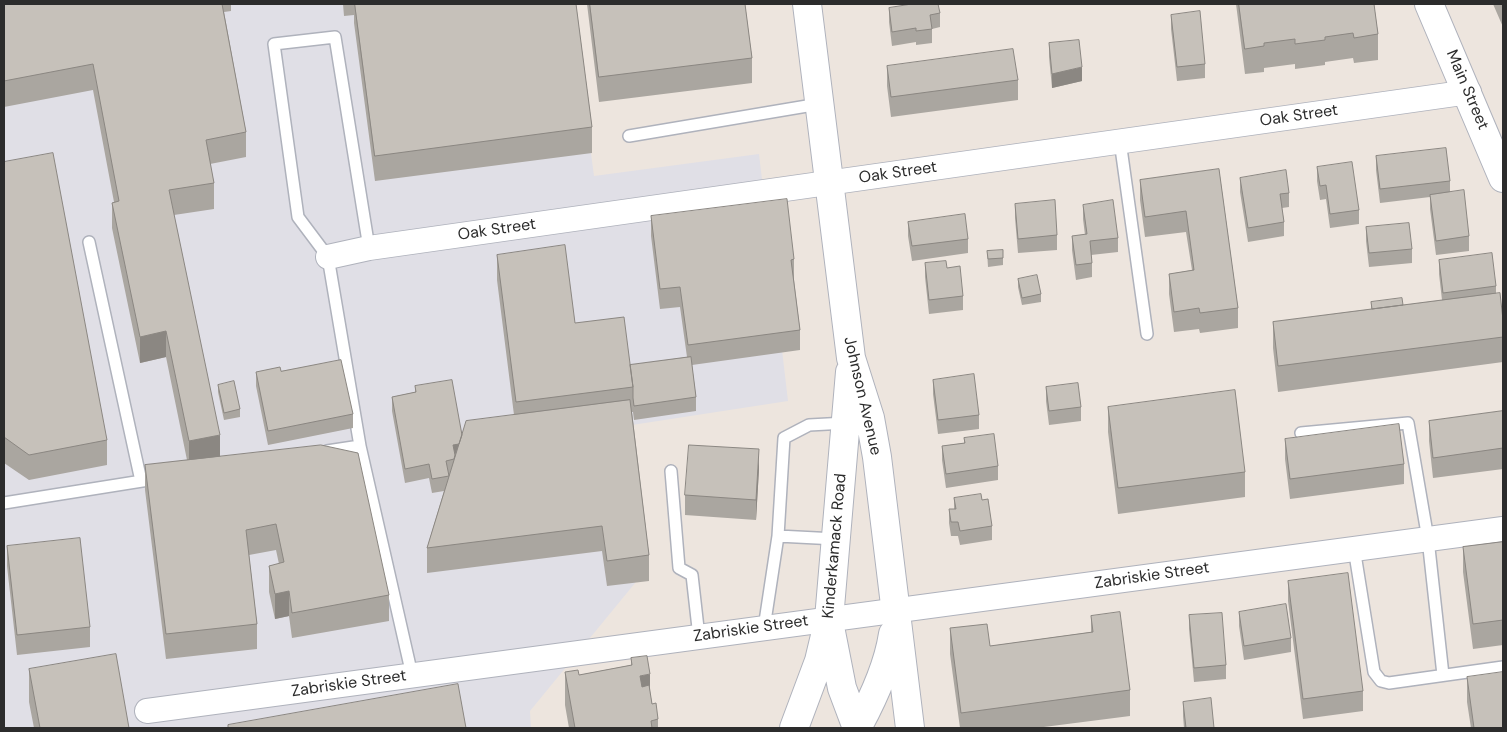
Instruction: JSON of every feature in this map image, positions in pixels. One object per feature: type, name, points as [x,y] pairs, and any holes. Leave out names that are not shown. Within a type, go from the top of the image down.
[{"type":"main road","name":"Johnson Avenue","points":[[806,4],[851,358],[870,418],[910,728]]},
{"type":"main road","name":"Main Street","points":[[1429,4],[1469,92],[1497,145],[1503,178]]},
{"type":"main road","name":"Kinderkamack Road","points":[[794,728],[819,661],[830,618],[851,358]]},
{"type":"main road","points":[[857,728],[872,700],[884,668],[892,639],[896,610]]},
{"type":"main road","points":[[830,618],[836,668],[857,728]]},
{"type":"street","name":"Oak Street","points":[[328,257],[369,248],[1469,92]]},
{"type":"street","name":"Zabriskie Street","points":[[146,711],[1503,528]]},
{"type":"lane","points":[[369,248],[335,37],[274,44],[298,217],[328,257],[360,446],[412,675]]},
{"type":"lane","points":[[630,136],[819,104]]},
{"type":"lane","points":[[1120,141],[1146,334]]},
{"type":"lane","points":[[88,242],[141,481]]},
{"type":"lane","points":[[764,628],[778,536],[784,438],[809,425],[846,423]]},
{"type":"lane","points":[[1301,433],[1408,423],[1428,539],[1443,675]]},
{"type":"lane","points":[[312,454],[360,446]]},
{"type":"lane","points":[[671,470],[678,568],[692,575],[699,637]]},
{"type":"lane","points":[[4,503],[169,477]]},
{"type":"lane","points":[[778,536],[836,539]]},
{"type":"lane","points":[[1354,548],[1374,672],[1381,681],[1389,683],[1503,667]]},
{"type":"shaded area","points":[[4,4],[571,4],[594,176],[759,154],[788,401],[619,427],[640,577],[530,711],[531,728],[4,728]]},
{"type":"building","points":[[4,4],[222,4],[246,132],[206,140],[214,183],[169,190],[220,435],[189,441],[166,331],[140,337],[112,203],[119,201],[93,64],[4,81]]},
{"type":"building","points":[[355,4],[576,4],[592,127],[375,156]]},
{"type":"building","points":[[590,4],[745,4],[752,58],[599,77]]},
{"type":"building","points":[[912,4],[938,4],[940,13],[930,15],[932,29],[916,31],[916,28],[892,32],[889,8]]},
{"type":"building","points":[[1239,4],[1374,4],[1378,34],[1354,38],[1353,33],[1325,37],[1325,40],[1295,44],[1295,39],[1264,43],[1264,46],[1245,49]]},
{"type":"building","points":[[1200,11],[1205,64],[1177,67],[1171,15]]},
{"type":"building","points":[[1079,40],[1082,67],[1052,74],[1049,43]]},
{"type":"building","points":[[1013,49],[1018,80],[891,97],[887,66]]},
{"type":"building","points":[[1446,148],[1450,181],[1380,189],[1376,156]]},
{"type":"building","points":[[53,153],[107,440],[29,455],[4,437],[4,162]]},
{"type":"building","points":[[1352,162],[1359,210],[1330,214],[1326,185],[1320,186],[1317,167]]},
{"type":"building","points":[[1219,169],[1238,308],[1200,313],[1199,308],[1174,312],[1169,274],[1194,270],[1186,211],[1145,217],[1140,180]]},
{"type":"building","points":[[1286,170],[1289,193],[1280,194],[1284,222],[1248,228],[1240,178]]},
{"type":"building","points":[[1464,190],[1469,236],[1436,241],[1430,195]]},
{"type":"building","points":[[787,199],[794,259],[791,260],[800,330],[688,345],[680,287],[660,289],[651,216]]},
{"type":"building","points":[[1055,200],[1057,235],[1018,239],[1015,204]]},
{"type":"building","points":[[1113,200],[1118,238],[1090,241],[1092,263],[1076,265],[1072,236],[1087,234],[1083,205]]},
{"type":"building","points":[[965,214],[968,239],[912,246],[908,222]]},
{"type":"building","points":[[1409,223],[1412,249],[1369,253],[1366,227]]},
{"type":"building","points":[[565,245],[575,323],[624,317],[633,387],[516,402],[497,255]]},
{"type":"building","points":[[1003,250],[1003,258],[988,259],[987,251]]},
{"type":"building","points":[[1492,253],[1496,286],[1443,293],[1439,260]]},
{"type":"building","points":[[946,261],[947,268],[960,266],[963,296],[929,300],[925,263]]},
{"type":"building","points":[[1037,275],[1041,294],[1022,298],[1018,279]]},
{"type":"building","points":[[1500,293],[1503,337],[1278,366],[1273,322]]},
{"type":"building","points":[[1402,298],[1403,305],[1372,309],[1371,302]]},
{"type":"building","points":[[691,357],[696,397],[634,406],[630,365]]},
{"type":"building","points":[[341,360],[353,414],[268,431],[256,372],[280,367],[281,371]]},
{"type":"building","points":[[974,374],[979,415],[938,420],[933,380]]},
{"type":"building","points":[[452,380],[462,435],[459,444],[453,445],[454,459],[446,461],[449,476],[432,479],[429,464],[405,469],[392,397],[416,392],[415,386]]},
{"type":"building","points":[[234,381],[240,409],[224,413],[218,385]]},
{"type":"building","points":[[1078,383],[1081,407],[1049,411],[1046,387]]},
{"type":"building","points":[[1235,390],[1245,472],[1118,488],[1108,407]]},
{"type":"building","points":[[630,400],[649,555],[607,561],[602,526],[427,548],[466,421]]},
{"type":"building","points":[[1503,411],[1503,448],[1433,458],[1429,421]]},
{"type":"building","points":[[1399,424],[1404,464],[1290,479],[1285,439]]},
{"type":"building","points":[[994,434],[998,466],[946,474],[942,446],[965,443],[964,438]]},
{"type":"building","points":[[321,445],[358,453],[389,595],[292,613],[289,591],[275,594],[269,566],[284,562],[276,524],[246,530],[257,624],[166,634],[145,465]]},
{"type":"building","points":[[689,445],[759,449],[756,500],[685,495]]},
{"type":"building","points":[[981,494],[982,500],[988,499],[992,526],[960,531],[958,522],[951,522],[949,509],[956,509],[954,498]]},
{"type":"building","points":[[80,538],[90,627],[17,635],[7,546]]},
{"type":"building","points":[[1503,542],[1503,620],[1473,624],[1463,547]]},
{"type":"building","points":[[1348,573],[1363,691],[1303,699],[1288,581]]},
{"type":"building","points":[[1286,604],[1291,638],[1244,646],[1239,612]]},
{"type":"building","points":[[1120,612],[1130,690],[961,713],[950,628],[987,624],[990,646],[1093,632],[1091,616]]},
{"type":"building","points":[[1222,613],[1226,665],[1194,668],[1189,615]]},
{"type":"building","points":[[116,654],[129,728],[40,728],[29,669]]},
{"type":"building","points":[[647,656],[650,674],[640,676],[642,687],[649,685],[652,704],[656,703],[658,719],[651,721],[652,728],[575,728],[565,672],[578,670],[579,675],[632,665],[631,658]]},
{"type":"building","points":[[1503,672],[1503,728],[1474,728],[1467,677]]},
{"type":"building","points":[[458,684],[466,728],[228,728],[228,725]]},
{"type":"building","points":[[1211,698],[1214,728],[1186,728],[1183,702]]}]
